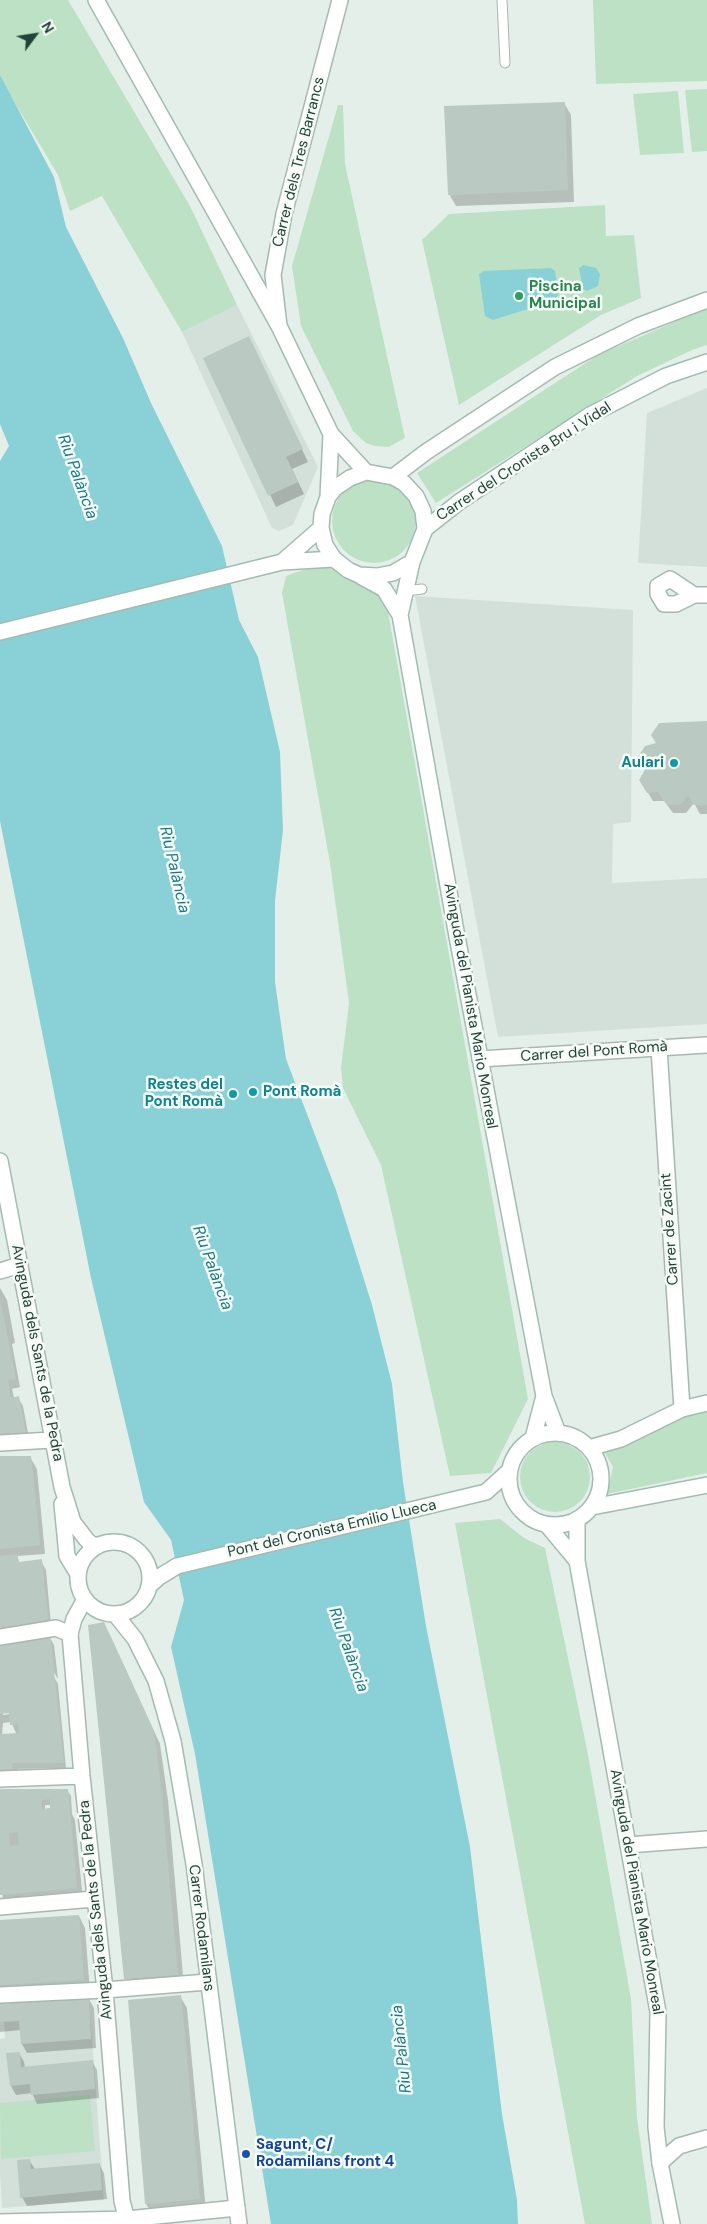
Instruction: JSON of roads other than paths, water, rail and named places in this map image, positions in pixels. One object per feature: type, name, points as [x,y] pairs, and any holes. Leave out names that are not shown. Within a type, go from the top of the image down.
[{"type":"street","points":[[96,0],[279,326],[332,434],[366,472]]},
{"type":"street","name":"Carrer dels Tres Barrancs","points":[[279,326],[273,274],[284,214],[340,0]]},
{"type":"street","points":[[393,477],[426,452],[556,367],[638,326],[707,300]]},
{"type":"street","name":"Carrer del Cronista Bru i Vidal","points":[[425,529],[459,502],[590,415],[666,376],[707,362]]},
{"type":"street","points":[[328,497],[335,488],[350,478],[366,472],[393,477],[404,482],[416,496],[423,511],[425,529],[412,562],[393,572],[377,576],[359,575],[348,570],[334,559],[325,545],[321,528],[322,514],[328,497],[332,434]]},
{"type":"street","points":[[282,562],[321,528]]},
{"type":"street","points":[[0,632],[282,562],[334,559]]},
{"type":"street","name":"Avinguda del Pianista Mario Monreal","points":[[400,615],[412,562]]},
{"type":"street","name":"Avinguda del Pianista Mario Monreal","points":[[359,575],[384,589],[400,615],[480,1059],[544,1396],[558,1433]]},
{"type":"street","name":"Carrer del Pont Romà","points":[[480,1059],[707,1045]]},
{"type":"street","name":"Carrer de Zacint","points":[[658,1048],[682,1409]]},
{"type":"street","name":"Avinguda dels Sants de la Pedra","points":[[0,1161],[62,1487]]},
{"type":"street","points":[[0,1271],[20,1266]]},
{"type":"street","name":"Avinguda del Pianista Mario Monreal","points":[[534,1438],[544,1396]]},
{"type":"street","points":[[589,1448],[621,1439],[682,1409],[707,1404]]},
{"type":"street","points":[[547,1526],[563,1525],[577,1520],[592,1507],[599,1492],[601,1475],[596,1460],[589,1448],[576,1438],[558,1433],[534,1438],[518,1451],[509,1471],[509,1488],[515,1504],[525,1516],[547,1526],[577,1561]]},
{"type":"street","points":[[0,1443],[52,1440]]},
{"type":"street","name":"Pont del Cronista Emilio Llueca","points":[[149,1586],[159,1577],[177,1566],[486,1492],[509,1471]]},
{"type":"street","points":[[592,1507],[707,1485]]},
{"type":"street","points":[[62,1487],[73,1522],[86,1539],[98,1546]]},
{"type":"street","points":[[62,1487],[63,1528],[67,1556],[78,1574],[81,1592],[85,1599],[93,1607],[104,1612],[116,1614],[132,1609],[143,1599],[149,1586],[150,1576],[143,1557],[137,1550],[123,1543],[109,1542],[98,1546],[84,1558],[78,1574]]},
{"type":"street","points":[[486,1492],[515,1504]]},
{"type":"street","name":"Avinguda del Pianista Mario Monreal","points":[[577,1520],[577,1561],[658,2012],[656,2126],[660,2163],[672,2224]]},
{"type":"street","name":"Pont del Cronista Emilio Llueca","points":[[143,1557],[177,1566]]},
{"type":"street","name":"Avinguda dels Sants de la Pedra","points":[[85,1599],[74,1619],[70,1634],[122,2201],[127,2221]]},
{"type":"street","name":"Carrer Rodamilans","points":[[132,1609],[132,1630],[156,1682],[174,1741],[194,1864],[239,2224]]},
{"type":"street","name":"Carrer Rodamilans","points":[[116,1614],[135,1638]]},
{"type":"street","points":[[0,1637],[56,1628],[70,1634]]},
{"type":"street","points":[[0,1779],[82,1776]]},
{"type":"street","points":[[628,1844],[707,1839]]},
{"type":"street","points":[[0,1907],[94,1899]]},
{"type":"street","points":[[0,1995],[208,1982]]},
{"type":"street","points":[[660,2163],[679,2146],[707,2138]]},
{"type":"street","points":[[0,2222],[127,2221],[237,2208]]},
{"type":"lane","points":[[502,0],[505,63]]},
{"type":"lane","points":[[405,591],[422,588]]},
{"type":"water","name":"Riu Palància","points":[[0,75],[54,177],[66,227],[123,338],[151,403],[222,546],[239,620],[258,657],[280,752],[283,830],[275,901],[275,982],[286,1059],[336,1190],[372,1305],[392,1384],[403,1482],[426,1626],[470,1847],[502,2114],[517,2200],[518,2224],[271,2224],[195,1754],[171,1647],[184,1600],[171,1540],[144,1502],[91,1278],[0,821],[0,461],[9,446],[0,424]]},
{"type":"water","points":[[583,265],[596,268],[600,274],[598,286],[587,291],[583,289],[579,268]]},
{"type":"water","name":"Piscina Municipal","points":[[551,268],[555,271],[559,292],[556,300],[493,320],[485,316],[479,274],[484,271]]},
{"type":"place","name":"Piscina Municipal","points":[[519,296]]},
{"type":"place","name":"Aulari","points":[[674,763]]},
{"type":"place","name":"Pont Romà","points":[[253,1092]]},
{"type":"place","name":"Restes del Pont Romà","points":[[233,1094]]},
{"type":"place","name":"Sagunt, C/ Rodamilans front 4","points":[[246,2154]]}]
